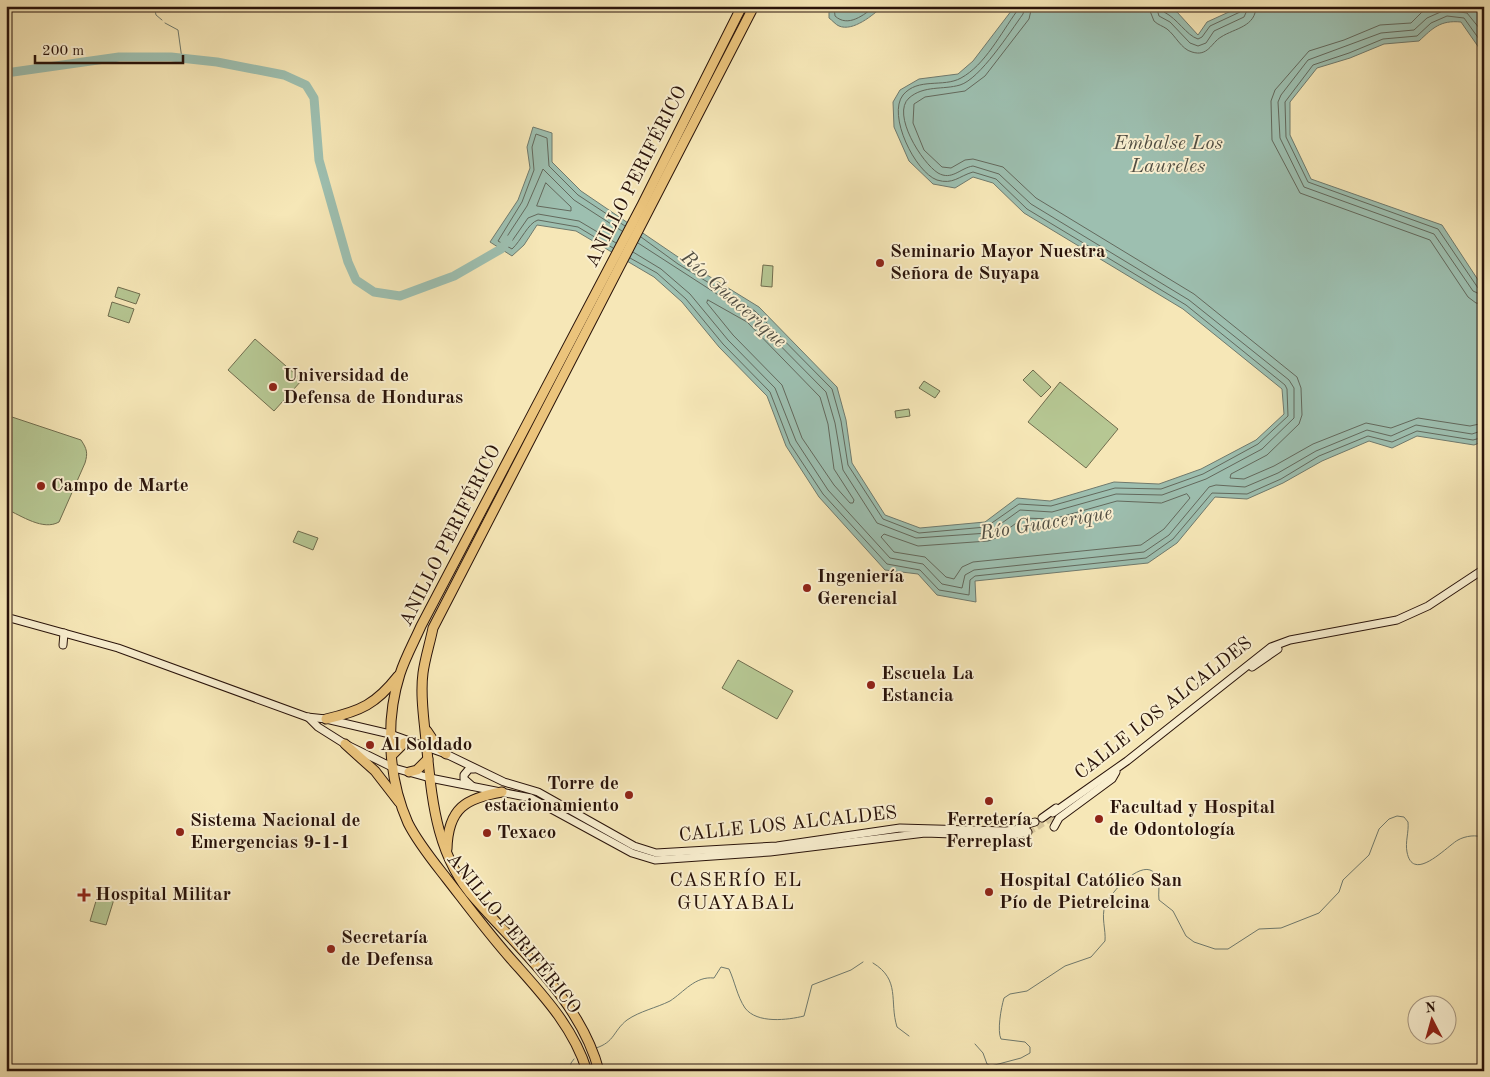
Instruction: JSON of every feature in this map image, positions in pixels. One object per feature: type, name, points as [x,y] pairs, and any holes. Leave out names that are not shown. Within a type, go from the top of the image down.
[{"type":"highway","name":"ANILLO PERIFÉRICO","points":[[599,1071],[596,1058],[577,1020],[527,954],[475,900],[451,867],[436,823],[424,721],[423,674],[433,628],[646,206],[742,6]]},
{"type":"highway","name":"ANILLO PERIFÉRICO","points":[[646,206],[754,6]]},
{"type":"highway","name":"ANILLO PERIFÉRICO","points":[[587,1071],[567,1026],[551,1003],[494,940],[420,843],[401,805],[390,734],[393,705],[400,674],[430,609],[605,287]]},
{"type":"highway","points":[[326,719],[365,707],[382,696],[400,674]]},
{"type":"highway","points":[[424,721],[433,741],[446,754]]},
{"type":"highway","points":[[392,755],[404,744],[412,742]]},
{"type":"highway","points":[[345,744],[375,771],[401,805]]},
{"type":"highway","points":[[409,772],[417,770],[428,759]]},
{"type":"highway","points":[[447,856],[447,836],[460,808],[478,796],[502,792]]},
{"type":"main road","name":"CALLE LOS ALCALDES","points":[[1299,640],[1274,650],[1116,772],[1054,815],[1126,761],[1265,651],[1281,642],[1397,620],[1413,614],[1484,569]]},
{"type":"main road","points":[[6,616],[118,648],[307,717],[326,719],[390,734],[427,747]]},
{"type":"main road","points":[[6,621],[40,629],[50,629]]},
{"type":"main road","points":[[63,645],[64,633]]},
{"type":"main road","points":[[307,717],[318,727],[345,744],[394,768],[409,772]]},
{"type":"main road","name":"CALLE LOS ALCALDES","points":[[409,772],[536,800],[632,853],[655,860],[770,852],[925,834],[1012,840],[1029,832],[900,828],[777,846],[656,853],[634,846],[538,792],[504,782],[427,747]]},
{"type":"main road","points":[[1042,818],[1108,770],[1126,761]]},
{"type":"main road","points":[[474,769],[469,769],[464,775],[464,779],[474,787]]},
{"type":"main road","points":[[1054,827],[1059,818],[1112,779],[1116,772]]},
{"type":"main road","points":[[900,828],[925,826],[1008,827],[1034,822]]},
{"type":"green space","points":[[763,265],[773,266],[772,287],[761,286]]},
{"type":"green space","points":[[118,287],[140,294],[136,304],[115,297]]},
{"type":"green space","points":[[112,302],[134,309],[129,323],[108,316]]},
{"type":"green space","points":[[255,339],[302,380],[274,411],[228,370]]},
{"type":"green space","points":[[1033,370],[1051,387],[1041,397],[1023,380]]},
{"type":"green space","points":[[924,381],[940,391],[935,398],[919,388]]},
{"type":"green space","points":[[1060,382],[1118,429],[1086,468],[1028,422]]},
{"type":"green space","points":[[909,409],[910,416],[896,418],[895,411]]},
{"type":"green space","name":"Campo de Marte","points":[[6,415],[81,440],[85,446],[87,454],[85,463],[59,522],[46,525],[39,524],[6,509]]},
{"type":"green space","points":[[298,531],[318,538],[313,550],[293,542]]},
{"type":"green space","points":[[738,660],[793,691],[777,719],[722,688]]},
{"type":"green space","points":[[99,891],[115,896],[106,925],[90,921]]},
{"type":"water","points":[[829,6],[883,6],[862,22],[850,27],[844,27],[829,18]]},
{"type":"water","name":"Embalse Los Laureles","points":[[1015,6],[1161,6],[1177,12],[1198,35],[1207,22],[1242,6],[1484,6],[1484,55],[1461,22],[1448,22],[1437,26],[1419,41],[1384,44],[1350,58],[1317,68],[1290,102],[1290,135],[1311,179],[1442,225],[1484,289],[1484,441],[1474,445],[1417,436],[1392,448],[1369,441],[1322,461],[1283,483],[1247,499],[1215,497],[1177,543],[1148,563],[975,581],[976,602],[937,595],[918,574],[885,570],[819,497],[786,446],[767,396],[719,347],[682,302],[654,277],[576,231],[537,225],[524,245],[512,256],[490,242],[518,200],[530,168],[527,147],[533,127],[552,133],[552,162],[581,191],[681,259],[759,307],[837,387],[846,420],[852,463],[885,515],[920,528],[985,522],[1017,498],[1050,501],[1114,482],[1159,484],[1201,469],[1256,440],[1284,414],[1282,389],[1183,309],[1024,213],[993,183],[973,177],[955,188],[933,184],[909,161],[894,127],[893,102],[900,90],[919,79],[958,74],[973,61]]},
{"type":"waterway","points":[[154,6],[156,15],[162,20]]},
{"type":"waterway","points":[[165,23],[178,30],[182,59]]},
{"type":"waterway","name":"Río Guacerique","points":[[6,73],[119,57],[171,57],[217,62],[284,75],[306,85],[314,98],[319,160],[348,262],[356,280],[374,292],[400,296],[454,276],[501,249],[508,240]]},
{"type":"waterway","points":[[975,1044],[983,1053],[987,1064],[991,1066],[1021,1058],[1030,1053],[1030,1047],[1025,1042],[1001,1039],[999,1025],[1004,998],[1010,994],[1027,991],[1065,966],[1091,957],[1105,941],[1103,915],[1108,900],[1130,876],[1139,871],[1147,869],[1153,872],[1159,883],[1159,900],[1173,911],[1186,936],[1194,942],[1215,949],[1228,949],[1259,929],[1281,928],[1319,913],[1339,892],[1343,880],[1369,855],[1379,829],[1389,819],[1397,816],[1404,817],[1408,822],[1407,852],[1410,861],[1416,864],[1423,864],[1431,860],[1461,839],[1475,836],[1484,838]]},
{"type":"waterway","points":[[596,1048],[607,1043],[627,1020],[670,1001],[701,979],[714,978],[721,967],[729,969],[745,1008],[757,1017],[773,1020],[804,1016],[812,985],[851,970],[863,962]]},
{"type":"waterway","points":[[873,963],[882,970],[891,984],[897,1027],[909,1036]]},
{"type":"waterway","points":[[570,1071],[571,1063],[574,1059]]},
{"type":"tunnel","points":[[1028,832],[1055,816]]},
{"type":"place","name":"Seminario Mayor Nuestra Señora de Suyapa","points":[[880,263]]},
{"type":"place","name":"Universidad de Defensa de Honduras","points":[[273,387]]},
{"type":"place","name":"Campo de Marte","points":[[41,486]]},
{"type":"place","name":"Ingeniería Gerencial","points":[[807,588]]},
{"type":"place","name":"Escuela La Estancia","points":[[871,685]]},
{"type":"place","name":"Al Soldado","points":[[370,745]]},
{"type":"place","name":"Torre de estacionamiento","points":[[629,795]]},
{"type":"place","name":"Ferretería Ferreplast","points":[[989,801]]},
{"type":"place","name":"Facultad y Hospital de Odontología","points":[[1099,819]]},
{"type":"place","name":"Sistema Nacional de Emergencias 9-1-1","points":[[180,832]]},
{"type":"place","name":"Texaco","points":[[487,833]]},
{"type":"place","name":"Hospital Católico San Pío de Pietrelcina","points":[[989,892]]},
{"type":"place","name":"Hospital Militar","points":[[84,895]]},
{"type":"place","name":"Secretaría de Defensa","points":[[331,949]]},
{"type":"district","name":"CASERÍO EL GUAYABAL","points":[[736,892]]}]
